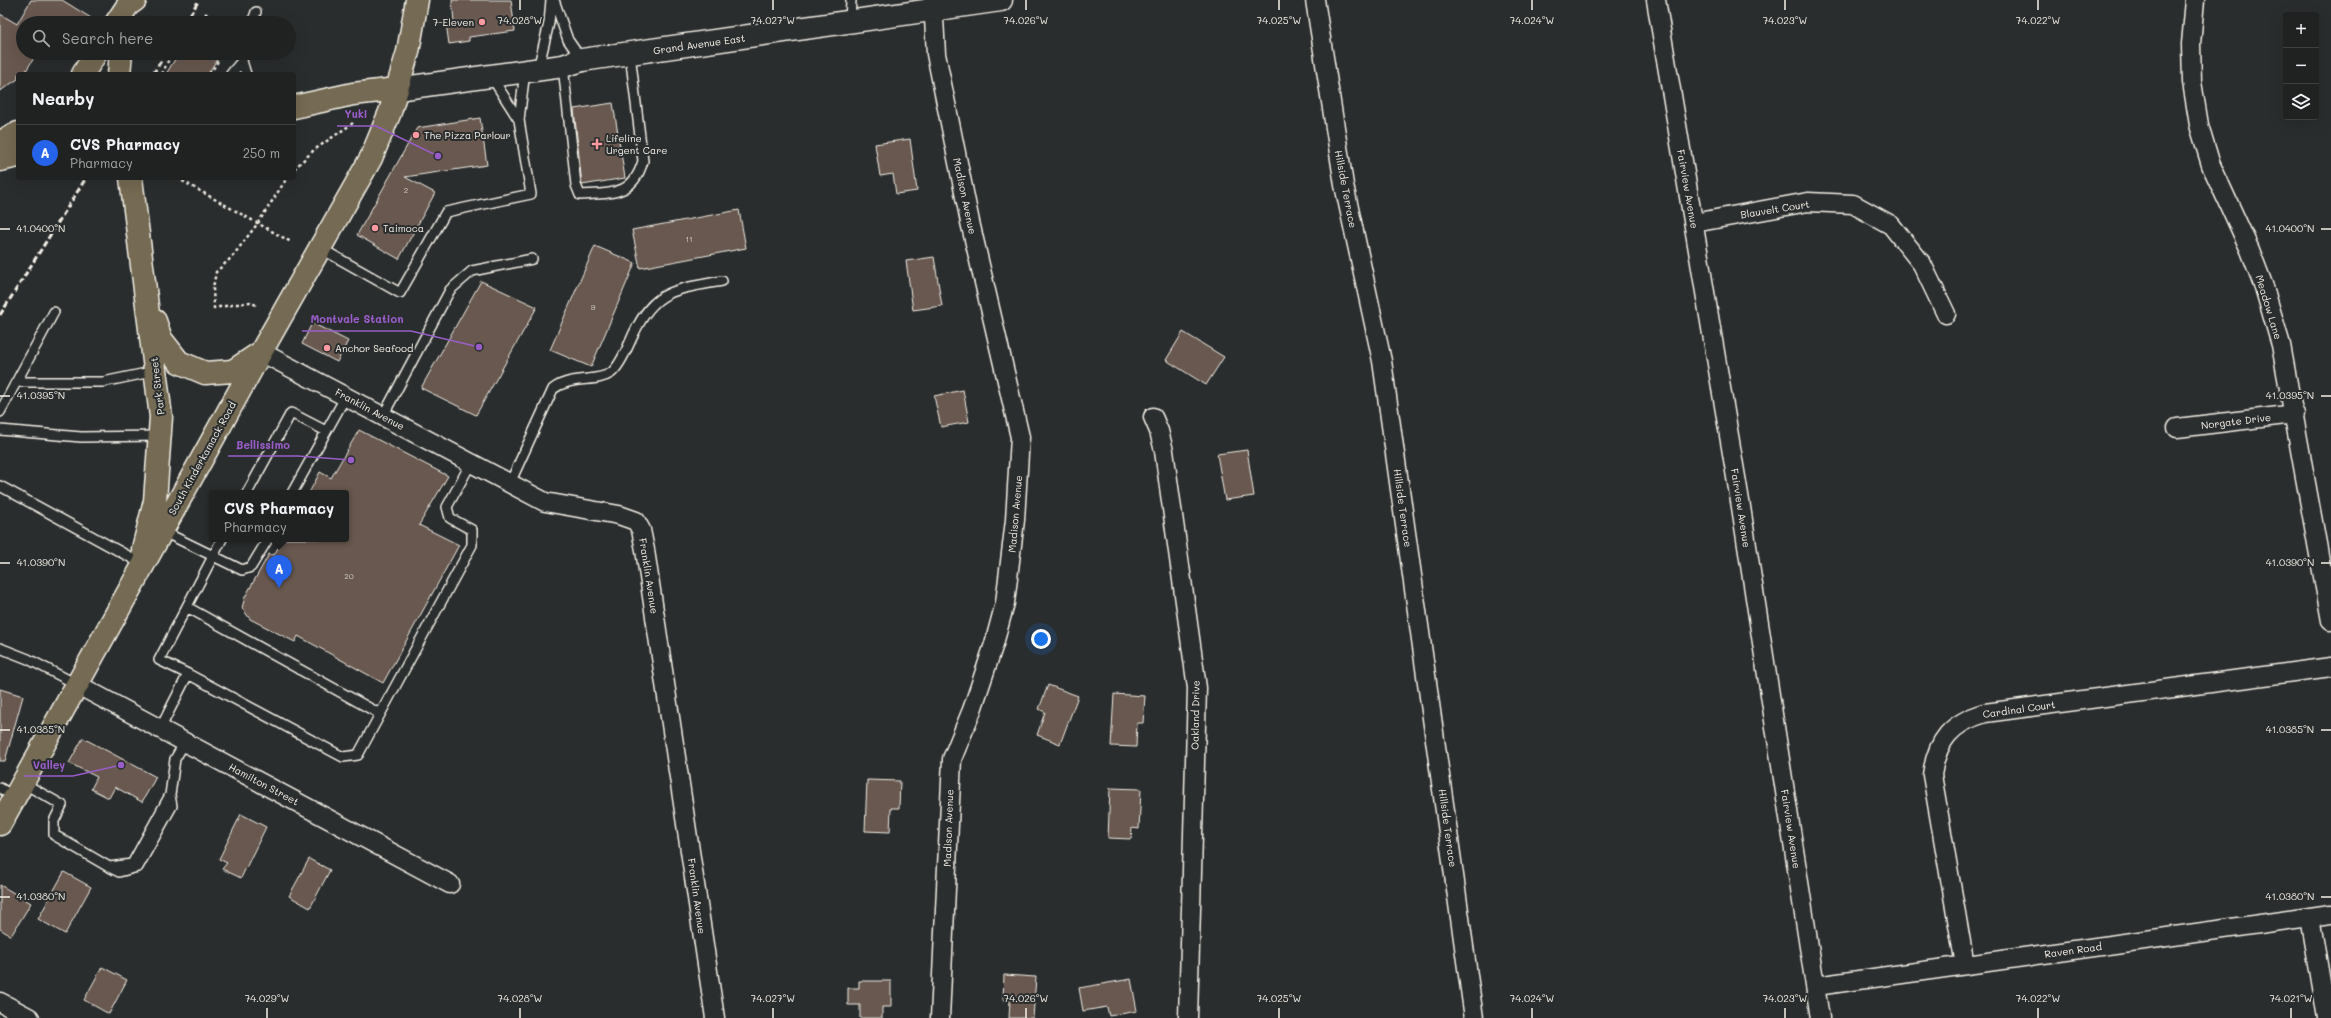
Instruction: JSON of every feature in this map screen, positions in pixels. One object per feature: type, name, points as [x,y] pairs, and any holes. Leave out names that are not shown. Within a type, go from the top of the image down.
[{"type":"main road","points":[[121,16],[128,5],[135,0]]},
{"type":"main road","points":[[137,16],[146,0]]},
{"type":"main road","name":"South Kinderkamack Road","points":[[0,824],[13,789],[78,685],[261,352],[371,158],[390,112],[408,52],[417,0]]},
{"type":"main road","name":"Grand Avenue East","points":[[397,89],[850,22],[933,4],[1001,0]]},
{"type":"main road","points":[[83,72],[91,60]]},
{"type":"main road","points":[[119,72],[120,60]]},
{"type":"main road","points":[[296,107],[353,94],[397,89]]},
{"type":"main road","points":[[0,142],[16,134]]},
{"type":"main road","points":[[0,160],[16,156]]},
{"type":"main road","name":"Park Street","points":[[129,592],[139,562],[155,501],[161,416],[131,180]]},
{"type":"main road","points":[[146,293],[161,339],[179,362],[205,373],[233,371],[261,352]]},
{"type":"street","name":"Hillside Terrace","points":[[1315,0],[1344,185],[1382,361],[1469,1017]]},
{"type":"street","name":"Fairview Avenue","points":[[1656,0],[1742,507],[1820,1018]]},
{"type":"street","name":"Meadow Lane","points":[[2195,0],[2191,44],[2192,82],[2199,125],[2211,165],[2250,250],[2264,287],[2281,345],[2295,414],[2331,621]]},
{"type":"street","name":"Madison Avenue","points":[[933,4],[936,54],[970,222],[1020,437],[1015,520],[1005,603],[994,644],[972,710],[952,759],[940,1018]]},
{"type":"street","name":"Blauvelt Court","points":[[1694,223],[1808,202],[1853,204],[1891,225],[1922,264],[1946,314]]},
{"type":"street","name":"Franklin Avenue","points":[[261,352],[545,502],[618,515],[636,521],[641,530],[715,1018]]},
{"type":"street","name":"Norgate Drive","points":[[2176,428],[2295,414]]},
{"type":"street","name":"Oakland Drive","points":[[1153,417],[1159,431],[1164,451],[1198,688],[1188,1018]]},
{"type":"street","name":"Cardinal Court","points":[[1965,965],[1932,775],[1934,758],[1942,740],[1954,727],[1969,718],[1984,713],[2331,668]]},
{"type":"street","name":"Hamilton Street","points":[[78,685],[450,884]]},
{"type":"street","name":"Raven Road","points":[[1816,986],[2331,914]]},
{"type":"street","points":[[2310,917],[2327,1018]]},
{"type":"lane","points":[[320,248],[400,293],[446,212],[531,194],[519,120],[531,70],[549,23],[551,0]]},
{"type":"lane","points":[[554,0],[568,40],[572,63],[576,185],[580,195],[621,191],[632,184],[639,173],[643,161],[630,54]]},
{"type":"lane","points":[[850,22],[851,0]]},
{"type":"lane","points":[[255,16],[256,12]]},
{"type":"lane","points":[[232,72],[241,60]]},
{"type":"lane","points":[[244,60],[246,72]]},
{"type":"lane","points":[[490,75],[519,120]]},
{"type":"lane","points":[[383,416],[450,290],[472,271],[532,259]]},
{"type":"lane","points":[[510,483],[553,389],[560,384],[572,380],[601,377],[611,372],[629,344],[641,317],[662,296],[676,290],[722,281]]},
{"type":"lane","points":[[0,412],[54,312]]},
{"type":"lane","points":[[16,382],[103,382],[156,371]]},
{"type":"lane","points":[[294,490],[346,396]]},
{"type":"lane","points":[[249,490],[291,413],[326,431]]},
{"type":"lane","points":[[0,430],[81,437],[160,436]]},
{"type":"lane","points":[[220,542],[159,660],[343,757],[358,755],[472,545],[472,530],[450,518],[447,507],[471,463]]},
{"type":"lane","points":[[0,486],[139,562]]},
{"type":"lane","points":[[162,531],[242,570],[251,567],[266,542]]},
{"type":"lane","points":[[187,607],[380,714]]},
{"type":"lane","points":[[0,648],[28,659],[78,685]]},
{"type":"lane","points":[[160,729],[188,674]]},
{"type":"lane","points":[[13,789],[62,805],[54,821],[54,835],[109,867],[132,864],[170,795],[175,759],[184,742]]},
{"type":"path","points":[[205,13],[209,16]]},
{"type":"path","points":[[163,72],[169,60]]},
{"type":"path","points":[[211,72],[219,60]]},
{"type":"path","points":[[296,167],[314,150],[353,123]]},
{"type":"path","points":[[181,180],[290,242]]},
{"type":"path","points":[[256,305],[250,302],[214,308],[213,288],[216,272],[232,257],[258,224],[286,180]]},
{"type":"building","points":[[31,0],[62,0],[88,16],[22,16]]},
{"type":"building","name":"7-Eleven","points":[[452,0],[511,0],[515,31],[469,37],[469,41],[449,44],[446,23],[454,22]]},
{"type":"building","points":[[0,14],[16,23],[16,60],[33,60],[25,72],[16,72],[16,80],[0,91]]},
{"type":"building","points":[[175,60],[217,60],[209,72],[167,72]]},
{"type":"building","name":"Lifeline Urgent Care","points":[[613,103],[625,178],[582,185],[574,109]]},
{"type":"building","points":[[480,118],[487,165],[405,177],[435,193],[399,259],[357,235],[417,128]]},
{"type":"building","points":[[910,139],[917,191],[896,194],[893,174],[880,176],[875,144]]},
{"type":"building","points":[[739,210],[746,248],[640,268],[632,230]]},
{"type":"building","points":[[595,246],[635,263],[591,367],[550,350]]},
{"type":"building","points":[[934,257],[942,306],[913,310],[906,261]]},
{"type":"building","points":[[481,281],[537,307],[476,415],[421,388]]},
{"type":"building","name":"Anchor Seafood","points":[[312,323],[348,341],[337,362],[302,344]]},
{"type":"building","points":[[1183,332],[1224,357],[1206,385],[1166,360]]},
{"type":"building","points":[[963,390],[969,422],[941,427],[934,396]]},
{"type":"building","points":[[359,430],[448,476],[419,525],[459,545],[383,683],[298,636],[295,642],[250,619],[242,608],[245,597],[269,554],[274,555],[281,542],[349,542],[349,490],[311,490],[320,472],[331,478]]},
{"type":"building","points":[[1247,450],[1254,496],[1225,500],[1217,454]]},
{"type":"building","points":[[1048,685],[1078,696],[1060,744],[1037,735],[1045,712],[1039,709]]},
{"type":"building","points":[[0,689],[23,696],[5,761],[0,761]]},
{"type":"building","points":[[1114,694],[1145,696],[1143,723],[1137,723],[1136,747],[1111,746]]},
{"type":"building","points":[[83,738],[156,777],[142,802],[115,787],[109,798],[91,789],[97,777],[69,763]]},
{"type":"building","points":[[867,780],[900,781],[899,808],[891,808],[890,832],[865,831]]},
{"type":"building","points":[[1110,788],[1141,789],[1139,829],[1132,828],[1131,839],[1108,838]]},
{"type":"building","points":[[241,814],[266,827],[241,878],[222,869],[227,863],[219,859]]},
{"type":"building","points":[[309,859],[330,870],[310,908],[289,896]]},
{"type":"building","points":[[64,872],[91,887],[65,934],[38,919]]},
{"type":"building","points":[[0,885],[31,903],[11,936],[0,929]]},
{"type":"building","points":[[102,967],[127,980],[109,1014],[84,1000]]},
{"type":"building","points":[[1004,975],[1036,977],[1033,1018],[1009,1018],[1010,1000],[1003,1000]]},
{"type":"building","points":[[1131,979],[1137,1011],[1109,1016],[1107,1007],[1083,1011],[1079,988]]},
{"type":"building","points":[[859,981],[891,981],[891,1007],[882,1007],[882,1018],[860,1018],[860,1005],[848,1005],[848,988],[859,988]]},
{"type":"railway","points":[[189,16],[199,0]]},
{"type":"railway","points":[[154,72],[162,60]]},
{"type":"railway","points":[[0,315],[85,180]]},
{"type":"place","name":"7-Eleven","points":[[482,22]]},
{"type":"place","name":"The Pizza Parlour","points":[[416,135]]},
{"type":"place","name":"Lifeline Urgent Care","points":[[597,144]]},
{"type":"place","name":"Yuki","points":[[438,156]]},
{"type":"place","name":"Taimoca","points":[[375,228]]},
{"type":"place","name":"Montvale Station","points":[[479,347]]},
{"type":"place","name":"Anchor Seafood","points":[[327,348]]},
{"type":"place","name":"Bellissimo","points":[[351,460]]},
{"type":"place","name":"CVS Pharmacy","points":[[279,588]]},
{"type":"place","name":"Valley","points":[[121,765]]}]
